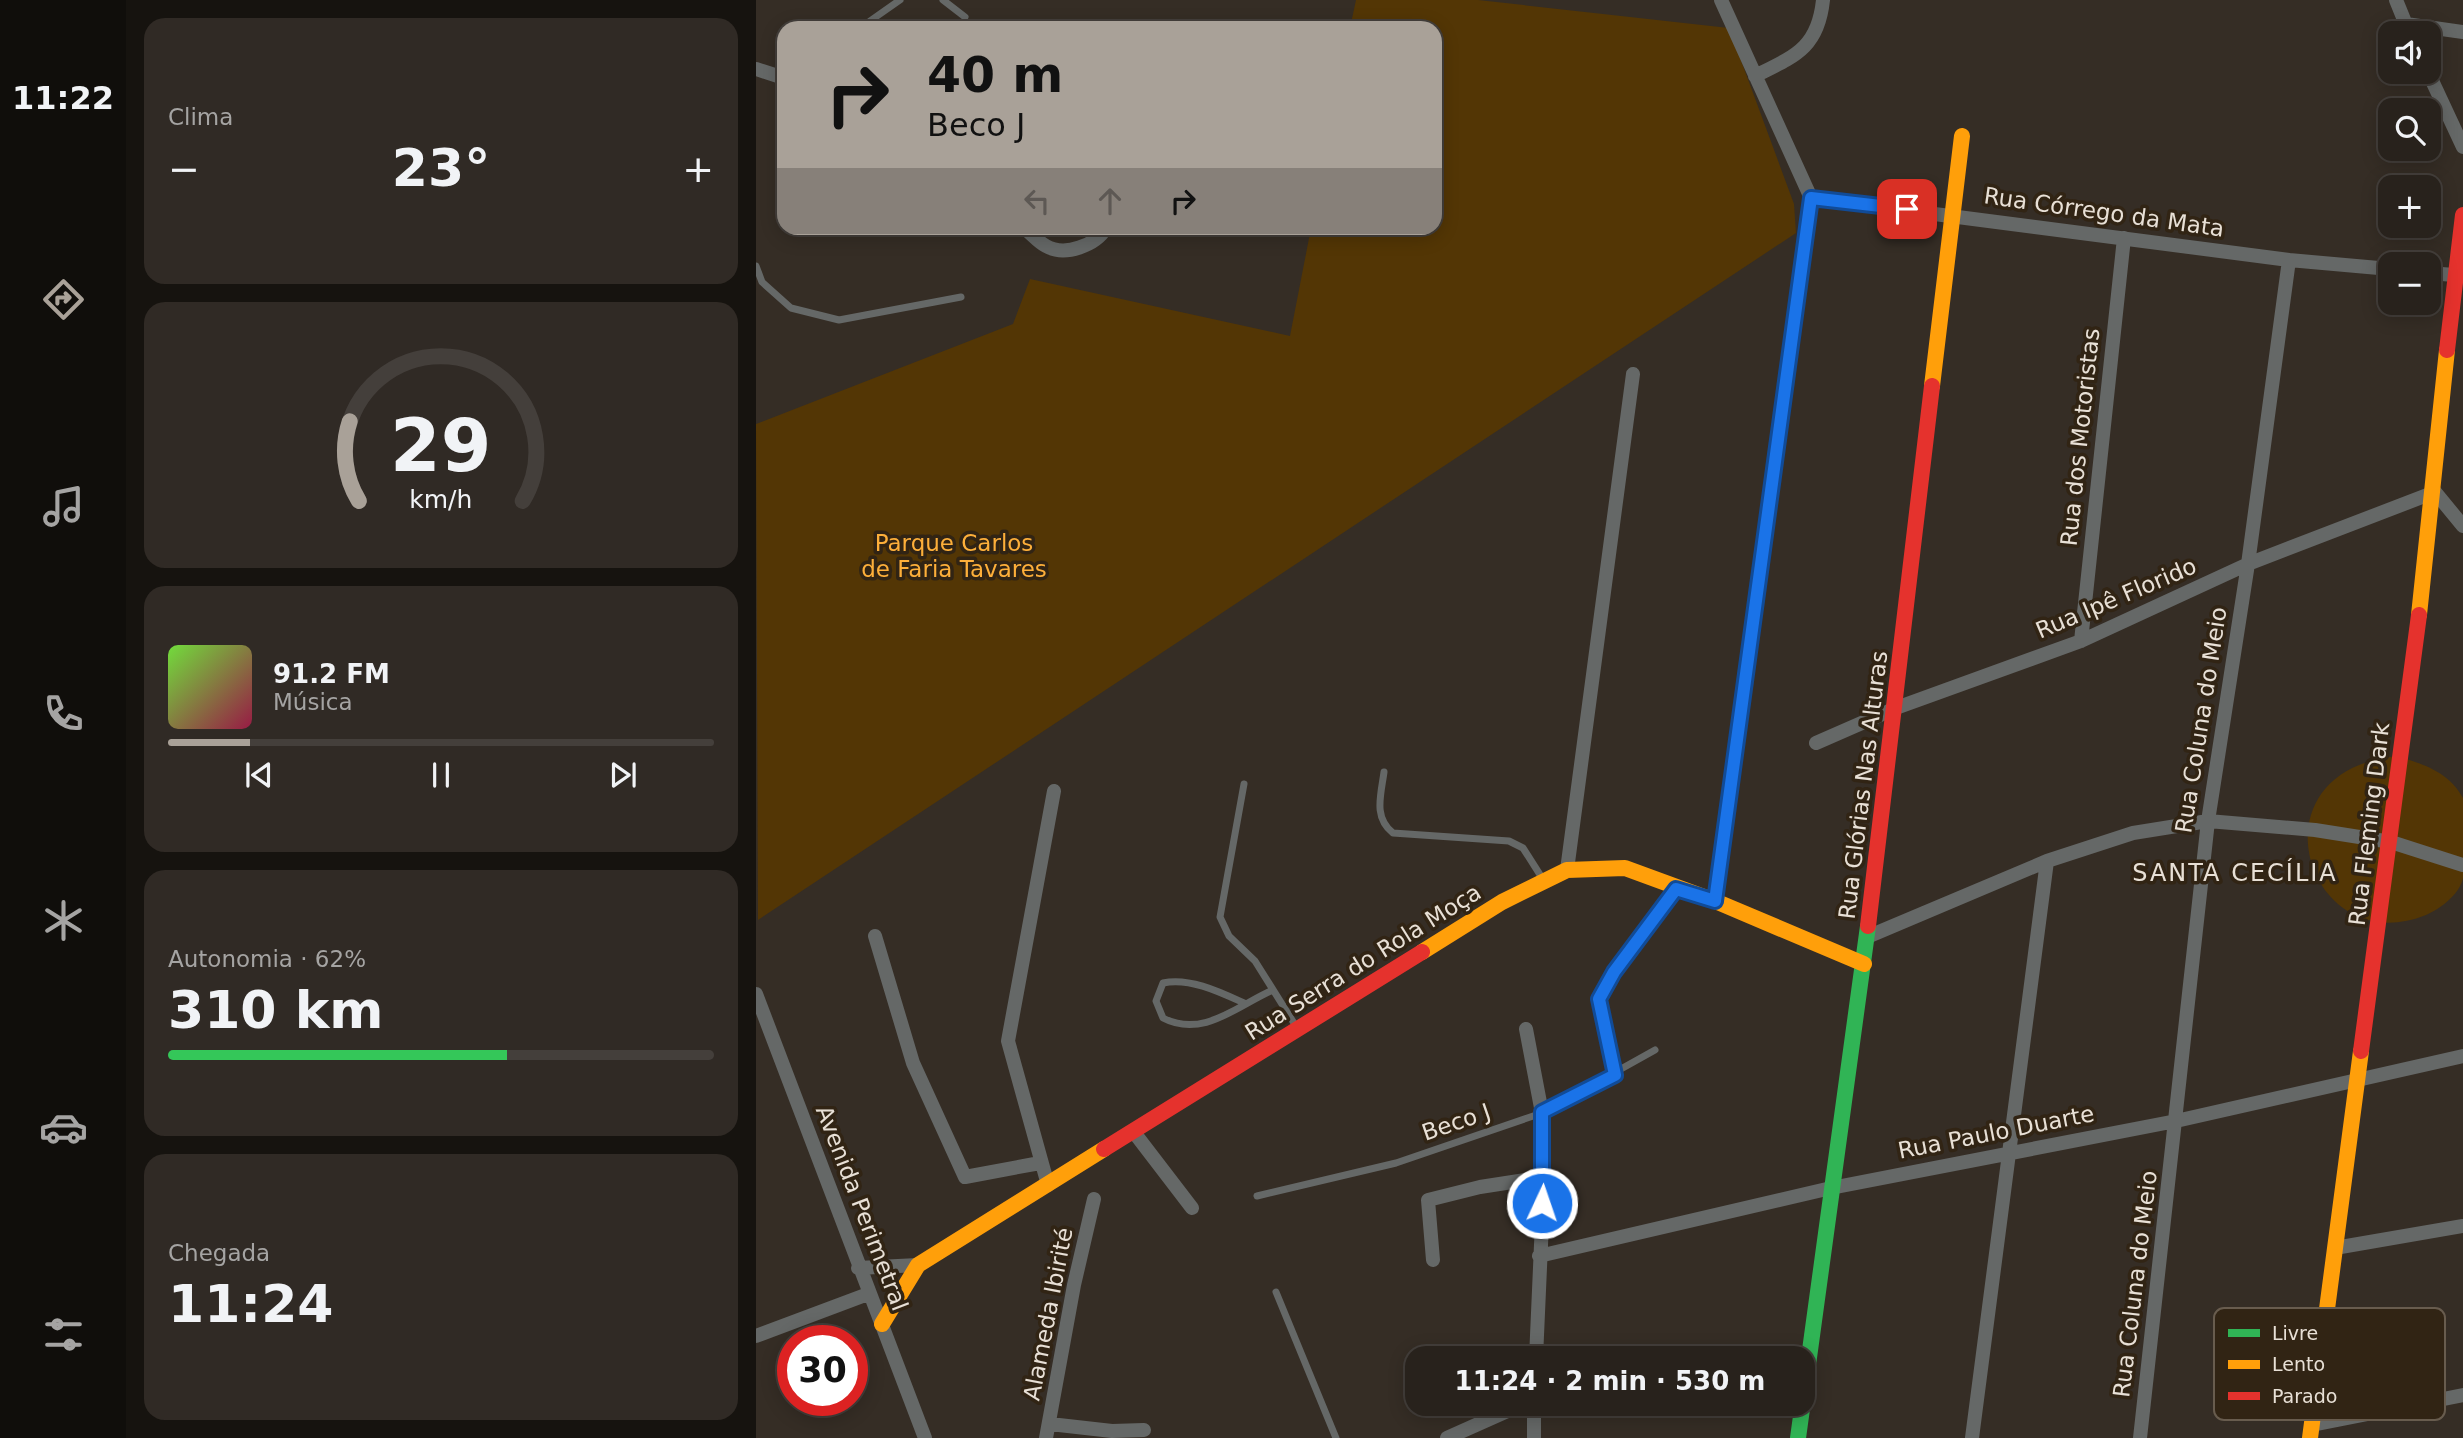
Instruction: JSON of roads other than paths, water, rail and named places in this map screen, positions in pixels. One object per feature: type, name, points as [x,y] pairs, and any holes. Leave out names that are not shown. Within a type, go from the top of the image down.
[{"type":"street","points":[[1715,901],[1811,198],[1721,0]]},
{"type":"street","points":[[1755,76],[1800,53],[1817,32],[1823,0]]},
{"type":"street","points":[[2396,0],[2405,21]]},
{"type":"street","points":[[2441,31],[2463,32]]},
{"type":"street","points":[[756,69],[777,76]]},
{"type":"street","points":[[2434,84],[2463,147]]},
{"type":"street","name":"Rua Glórias Nas Alturas","points":[[1798,1438],[1864,964],[1962,136]]},
{"type":"street","name":"Rua Córrego da Mata","points":[[1811,198],[2289,260],[2378,268]]},
{"type":"street","name":"Rua Fleming Dark","points":[[2327,1308],[2391,842],[2435,492],[2454,275],[2463,215]]},
{"type":"street","points":[[1032,235],[1048,248],[1082,248],[1099,240],[1102,235]]},
{"type":"street","name":"Rua dos Motoristas","points":[[2081,641],[2124,238]]},
{"type":"street","name":"Rua Coluna do Meio","points":[[2140,1438],[2208,821],[2248,564],[2289,260]]},
{"type":"street","points":[[2441,274],[2454,275]]},
{"type":"street","points":[[1567,870],[1633,374]]},
{"type":"street","points":[[2435,492],[2463,526]]},
{"type":"street","name":"Rua Ipê Florido","points":[[1816,743],[1896,708],[2081,641],[2248,564],[2435,492]]},
{"type":"street","points":[[1048,1185],[1008,1041],[1054,792]]},
{"type":"street","points":[[1867,937],[2047,861],[2133,833],[2208,821],[2315,831],[2391,842],[2463,865]]},
{"type":"street","points":[[1972,1438],[2047,861]]},
{"type":"street","name":"Rua Serra do Rola Moça","points":[[882,1324],[918,1265],[1502,902],[1567,870],[1625,868],[1676,889],[1715,901],[1864,964]]},
{"type":"street","points":[[875,936],[913,1063],[965,1177],[1040,1163]]},
{"type":"street","name":"Avenida Perimetral","points":[[756,994],[858,1268],[925,1438]]},
{"type":"street","points":[[1526,1029],[1542,1112],[1544,1177],[1536,1346]]},
{"type":"street","name":"Rua Paulo Duarte","points":[[1539,1256],[1831,1188],[2176,1121],[2463,1056]]},
{"type":"street","points":[[1133,1131],[1192,1208]]},
{"type":"street","points":[[1433,1260],[1428,1200],[1480,1187],[1544,1177]]},
{"type":"street","name":"Alameda Ibirité","points":[[1048,1431],[1074,1285],[1094,1199]]},
{"type":"street","points":[[2335,1248],[2463,1226]]},
{"type":"street","name":"Rua Serra do Rola Moça","points":[[858,1268],[918,1265]]},
{"type":"street","points":[[756,1336],[868,1294]]},
{"type":"street","points":[[2445,1399],[2463,1395]]},
{"type":"street","points":[[1447,1438],[1496,1416]]},
{"type":"street","points":[[1534,1416],[1534,1438]]},
{"type":"street","points":[[2311,1431],[2357,1420]]},
{"type":"street","points":[[1048,1431],[1144,1430]]},
{"type":"lane","points":[[870,21],[900,0]]},
{"type":"lane","points":[[943,0],[965,17]]},
{"type":"lane","points":[[756,266],[762,282],[790,308],[839,320],[961,297]]},
{"type":"lane","points":[[1384,772],[1379,811],[1385,827],[1393,833],[1509,841],[1523,848],[1544,881]]},
{"type":"lane","points":[[1244,784],[1220,917],[1229,936],[1255,961],[1298,1029]]},
{"type":"lane","points":[[1615,1075],[1599,999],[1614,972],[1676,889]]},
{"type":"lane","points":[[1244,1003],[1223,993],[1172,981],[1163,983],[1156,1001],[1163,1018],[1189,1026],[1222,1017],[1273,990]]},
{"type":"lane","name":"Beco J","points":[[1257,1196],[1396,1163],[1542,1112],[1615,1075],[1654,1050]]},
{"type":"lane","points":[[1276,1293],[1336,1438]]},
{"type":"district","name":"SANTA CECÍLIA","points":[[2235,873]]},
{"type":"park label","name":"Parque Carlos de Faria Tavares","points":[[954,556]]}]
